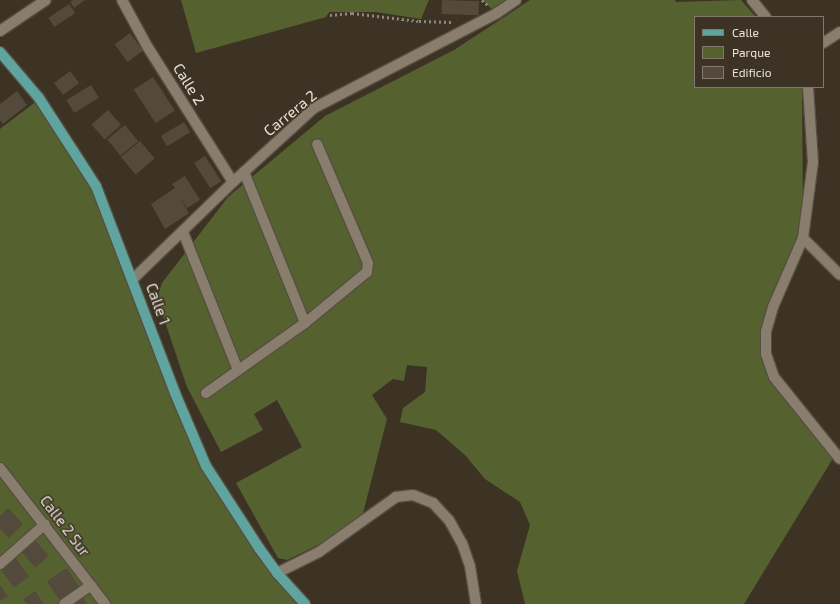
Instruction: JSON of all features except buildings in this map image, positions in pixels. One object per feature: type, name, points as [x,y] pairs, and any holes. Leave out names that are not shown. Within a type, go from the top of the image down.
[{"type":"main road","name":"Calle 1","points":[[0,52],[39,98],[96,186],[133,279],[175,393],[206,466],[277,573],[305,604]]},
{"type":"street","points":[[0,31],[46,0]]},
{"type":"street","name":"Calle 2","points":[[122,0],[147,46],[233,182]]},
{"type":"street","name":"Carrera 2","points":[[133,279],[233,182],[314,108],[469,27],[516,0]]},
{"type":"street","points":[[752,0],[765,16]]},
{"type":"street","points":[[824,41],[840,32]]},
{"type":"street","points":[[808,88],[813,162],[803,238],[773,307],[766,331],[766,354],[774,377],[840,459]]},
{"type":"street","points":[[206,393],[305,323],[361,279],[367,272],[368,262],[317,144]]},
{"type":"street","points":[[244,172],[305,323]]},
{"type":"street","points":[[183,232],[238,370]]},
{"type":"street","points":[[803,238],[840,275]]},
{"type":"street","name":"Calle 2 Sur","points":[[0,468],[105,604]]},
{"type":"street","points":[[277,573],[319,552],[396,497],[413,495],[433,503],[449,520],[462,542],[470,566],[476,604]]},
{"type":"street","points":[[0,564],[44,524]]},
{"type":"street","points":[[64,604],[91,585]]},
{"type":"path","points":[[330,15],[352,13],[419,21],[460,23],[469,27]]},
{"type":"green space","points":[[181,0],[429,0],[421,19],[376,12],[329,12],[326,17],[196,53]]},
{"type":"green space","points":[[482,0],[508,0],[493,10]]},
{"type":"green space","points":[[530,0],[675,0],[676,2],[741,0],[755,16],[694,16],[694,88],[802,88],[803,218],[772,309],[767,366],[835,455],[744,604],[525,604],[517,571],[530,525],[520,502],[485,479],[465,455],[436,430],[400,422],[403,408],[425,392],[427,367],[407,365],[404,381],[393,379],[372,395],[387,419],[360,525],[287,560],[278,558],[236,483],[302,447],[277,400],[254,414],[263,430],[221,452],[187,387],[157,298],[162,283],[228,197],[325,116],[454,50]]},
{"type":"green space","points":[[38,100],[99,185],[207,464],[259,545],[306,604],[0,604],[0,129]]}]
